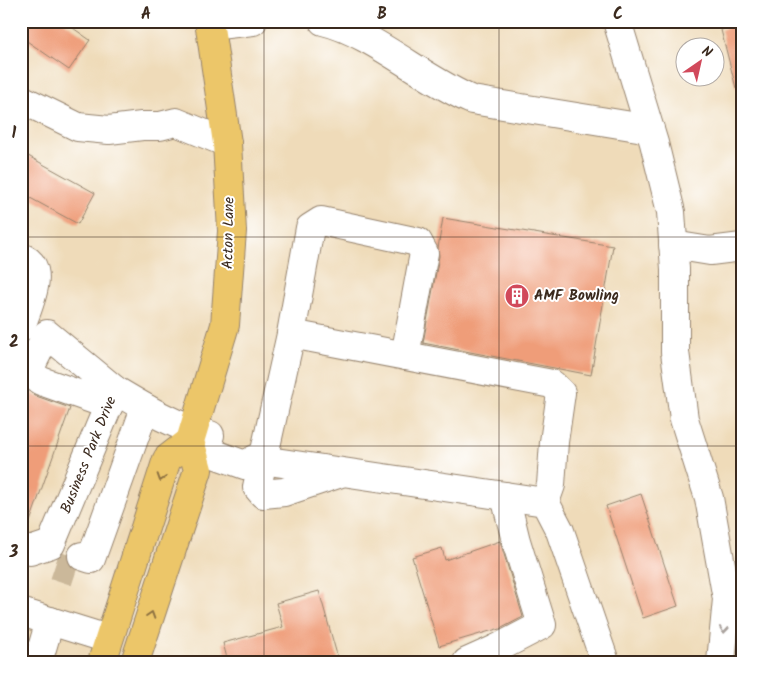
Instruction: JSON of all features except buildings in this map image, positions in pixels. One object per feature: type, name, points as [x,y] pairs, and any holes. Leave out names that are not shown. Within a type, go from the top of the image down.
[{"type":"main road","name":"Acton Lane","points":[[192,436],[225,325],[232,231],[227,143],[210,24]]},
{"type":"main road","points":[[105,650],[167,459],[192,436]]},
{"type":"main road","points":[[136,662],[198,470],[192,436]]},
{"type":"street","points":[[210,24],[253,21]]},
{"type":"street","points":[[323,21],[368,40],[448,90],[472,100],[650,129]]},
{"type":"street","points":[[617,21],[650,129],[671,212],[675,352],[684,419],[708,498],[735,606],[721,662]]},
{"type":"street","points":[[21,99],[78,127],[109,130],[160,126],[176,122],[227,143]]},
{"type":"street","points":[[259,460],[290,334],[310,228],[321,221],[418,242],[424,253],[405,356]]},
{"type":"street","points":[[673,245],[710,251],[742,247]]},
{"type":"street","points":[[21,257],[27,259],[35,271],[36,282],[21,327]]},
{"type":"street","points":[[290,334],[552,384],[561,393],[554,442],[551,485],[545,502],[560,531],[605,662]]},
{"type":"street","name":"Business Park Drive","points":[[63,550],[112,398],[145,408],[192,436]]},
{"type":"street","points":[[63,550],[145,408]]},
{"type":"street","points":[[192,436],[217,455],[245,466],[259,460],[545,502]]},
{"type":"street","points":[[467,662],[498,655],[542,624],[504,496]]},
{"type":"street","points":[[21,612],[50,621],[105,650]]},
{"type":"street","points":[[38,662],[50,621]]},
{"type":"tunnel","points":[[55,565],[76,572]]},
{"type":"place","name":"AMF Bowling","points":[[517,296]]}]
